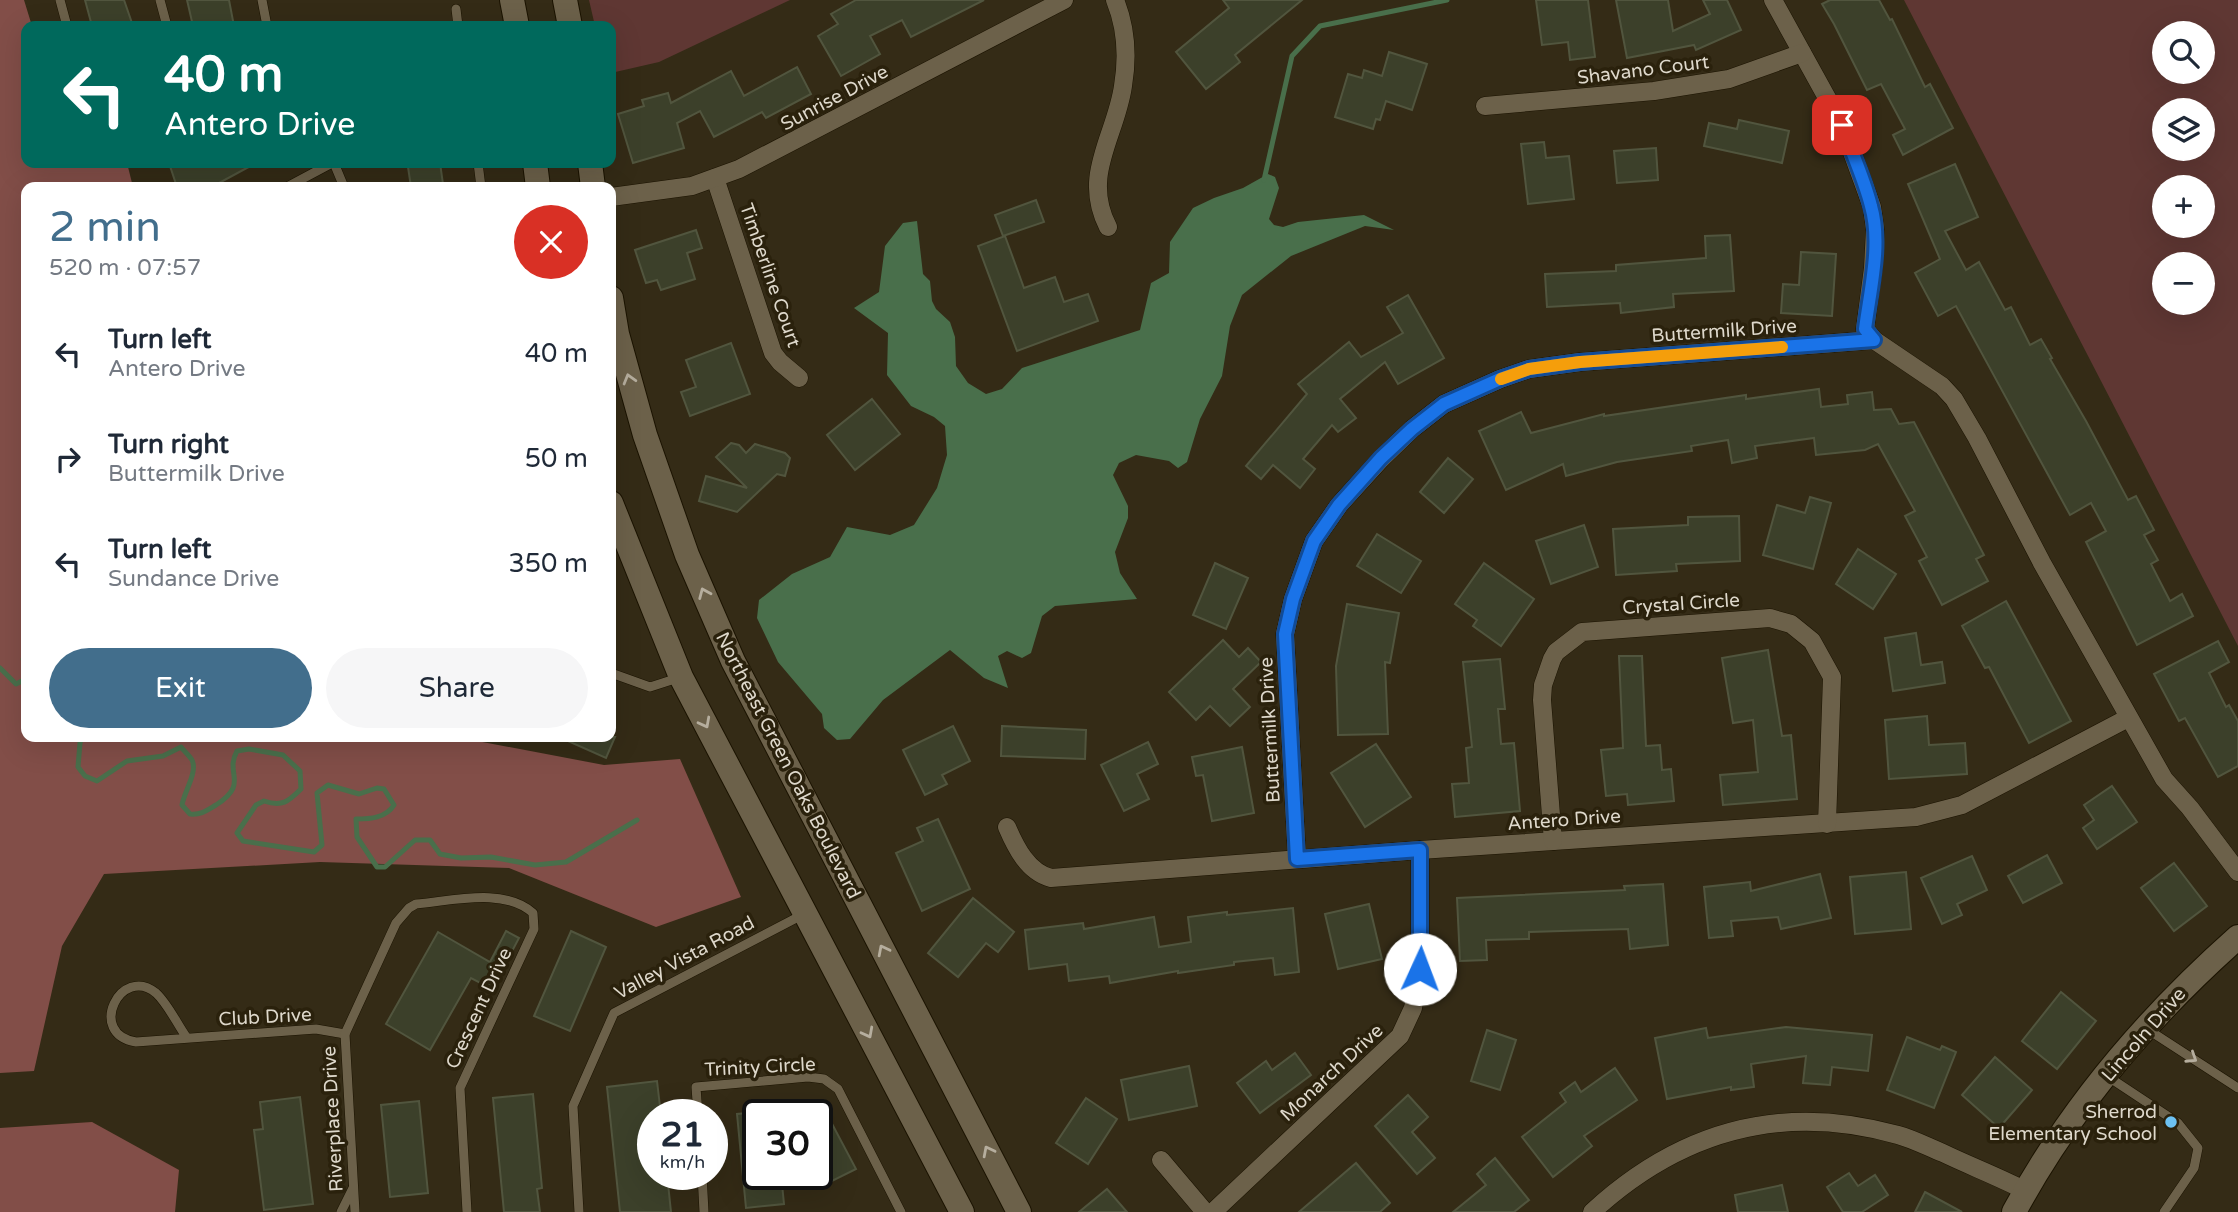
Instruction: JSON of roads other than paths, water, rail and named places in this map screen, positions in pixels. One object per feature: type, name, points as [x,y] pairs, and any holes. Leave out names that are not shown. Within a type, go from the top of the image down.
[{"type":"main road","points":[[512,0],[516,21]]},
{"type":"main road","points":[[565,0],[569,21]]},
{"type":"main road","name":"Northeast Green Oaks Boulevard","points":[[616,328],[645,435],[687,555],[733,661],[1019,1212]]},
{"type":"main road","points":[[616,516],[681,677],[962,1212]]},
{"type":"main road","name":"Lincoln Drive","points":[[2020,1201],[2067,1127],[2106,1076],[2181,989],[2238,937]]},
{"type":"street","name":"Sunrise Drive","points":[[616,196],[671,190],[715,178],[761,158],[1064,0]]},
{"type":"street","points":[[1108,227],[1101,213],[1097,184],[1123,88],[1126,55],[1122,19],[1115,0]]},
{"type":"street","points":[[1773,0],[1842,125],[1872,207],[1875,229],[1873,268],[1865,329],[1874,340],[1942,386],[1954,399],[2042,563],[2164,779],[2190,808],[2238,872]]},
{"type":"street","name":"Shavano Court","points":[[1485,106],[1654,91],[1729,79],[1802,53]]},
{"type":"street","name":"Timberline Court","points":[[715,178],[773,353],[779,362],[799,377]]},
{"type":"street","name":"Buttermilk Drive","points":[[1297,859],[1285,634],[1293,599],[1314,541],[1339,505],[1381,458],[1412,429],[1444,404],[1529,369],[1580,362],[1874,340]]},
{"type":"street","name":"Crystal Circle","points":[[1553,841],[1542,700],[1543,685],[1556,652],[1582,632],[1770,618],[1791,624],[1812,641],[1832,677],[1827,824]]},
{"type":"street","name":"Antero Drive","points":[[1007,827],[1016,846],[1037,875],[1051,878],[1916,817],[1962,805],[2128,718]]},
{"type":"street","name":"Monarch Drive","points":[[1213,1212],[1401,1036],[1413,1008],[1420,969],[1420,850]]},
{"type":"street","points":[[1592,1212],[1618,1190],[1681,1150],[1723,1132],[1784,1121],[1853,1125],[1900,1135],[2020,1201]]},
{"type":"street","points":[[1161,1160],[1205,1212]]},
{"type":"lane","points":[[60,0],[66,21]]},
{"type":"lane","points":[[160,0],[166,21]]},
{"type":"lane","points":[[262,0],[266,21]]},
{"type":"lane","points":[[456,9],[457,21]]},
{"type":"lane","points":[[297,182],[324,168]]},
{"type":"lane","points":[[616,675],[650,687],[681,677]]},
{"type":"lane","name":"Riverplace Drive","points":[[355,1212],[345,1034],[396,923],[416,904],[499,897],[526,907]]},
{"type":"lane","name":"Crescent Drive","points":[[467,1212],[460,1088],[534,929],[533,914],[526,907]]},
{"type":"lane","name":"Valley Vista Road","points":[[579,1212],[573,1106],[614,1013],[806,913]]},
{"type":"lane","name":"Club Drive","points":[[187,1038],[162,1000],[150,990],[134,987],[126,989],[115,1001],[111,1019],[113,1028],[128,1040],[187,1038],[316,1029],[345,1034]]},
{"type":"lane","points":[[2146,1028],[2238,1087]]},
{"type":"lane","points":[[2106,1076],[2178,1123],[2198,1148],[2194,1168],[2164,1212]]},
{"type":"lane","name":"Trinity Circle","points":[[697,1099],[696,1087],[808,1077],[824,1079],[838,1089],[901,1212]]},
{"type":"lane","points":[[341,1212],[354,1186]]},
{"type":"lane","points":[[703,1190],[704,1212]]},
{"type":"waterway","points":[[1264,180],[1292,56],[1320,26],[1447,0]]},
{"type":"waterway","points":[[0,668],[16,684],[21,682]]},
{"type":"waterway","points":[[80,742],[78,767],[85,776],[97,781],[127,761],[163,756],[181,747],[191,758],[193,765],[182,805],[190,814],[209,809],[232,791],[233,766],[237,751],[249,749],[283,755],[300,771],[301,789],[284,802],[264,801],[256,805],[237,833],[243,841],[314,852],[322,845],[317,793],[328,785],[359,794],[377,788],[384,789],[394,805],[391,809],[377,817],[356,819],[357,837],[377,867],[385,867],[415,840],[430,840],[440,854],[461,858],[491,857],[535,865],[566,862],[637,820]]},
{"type":"place","name":"Sherrod Elementary School","points":[[2171,1122]]}]
